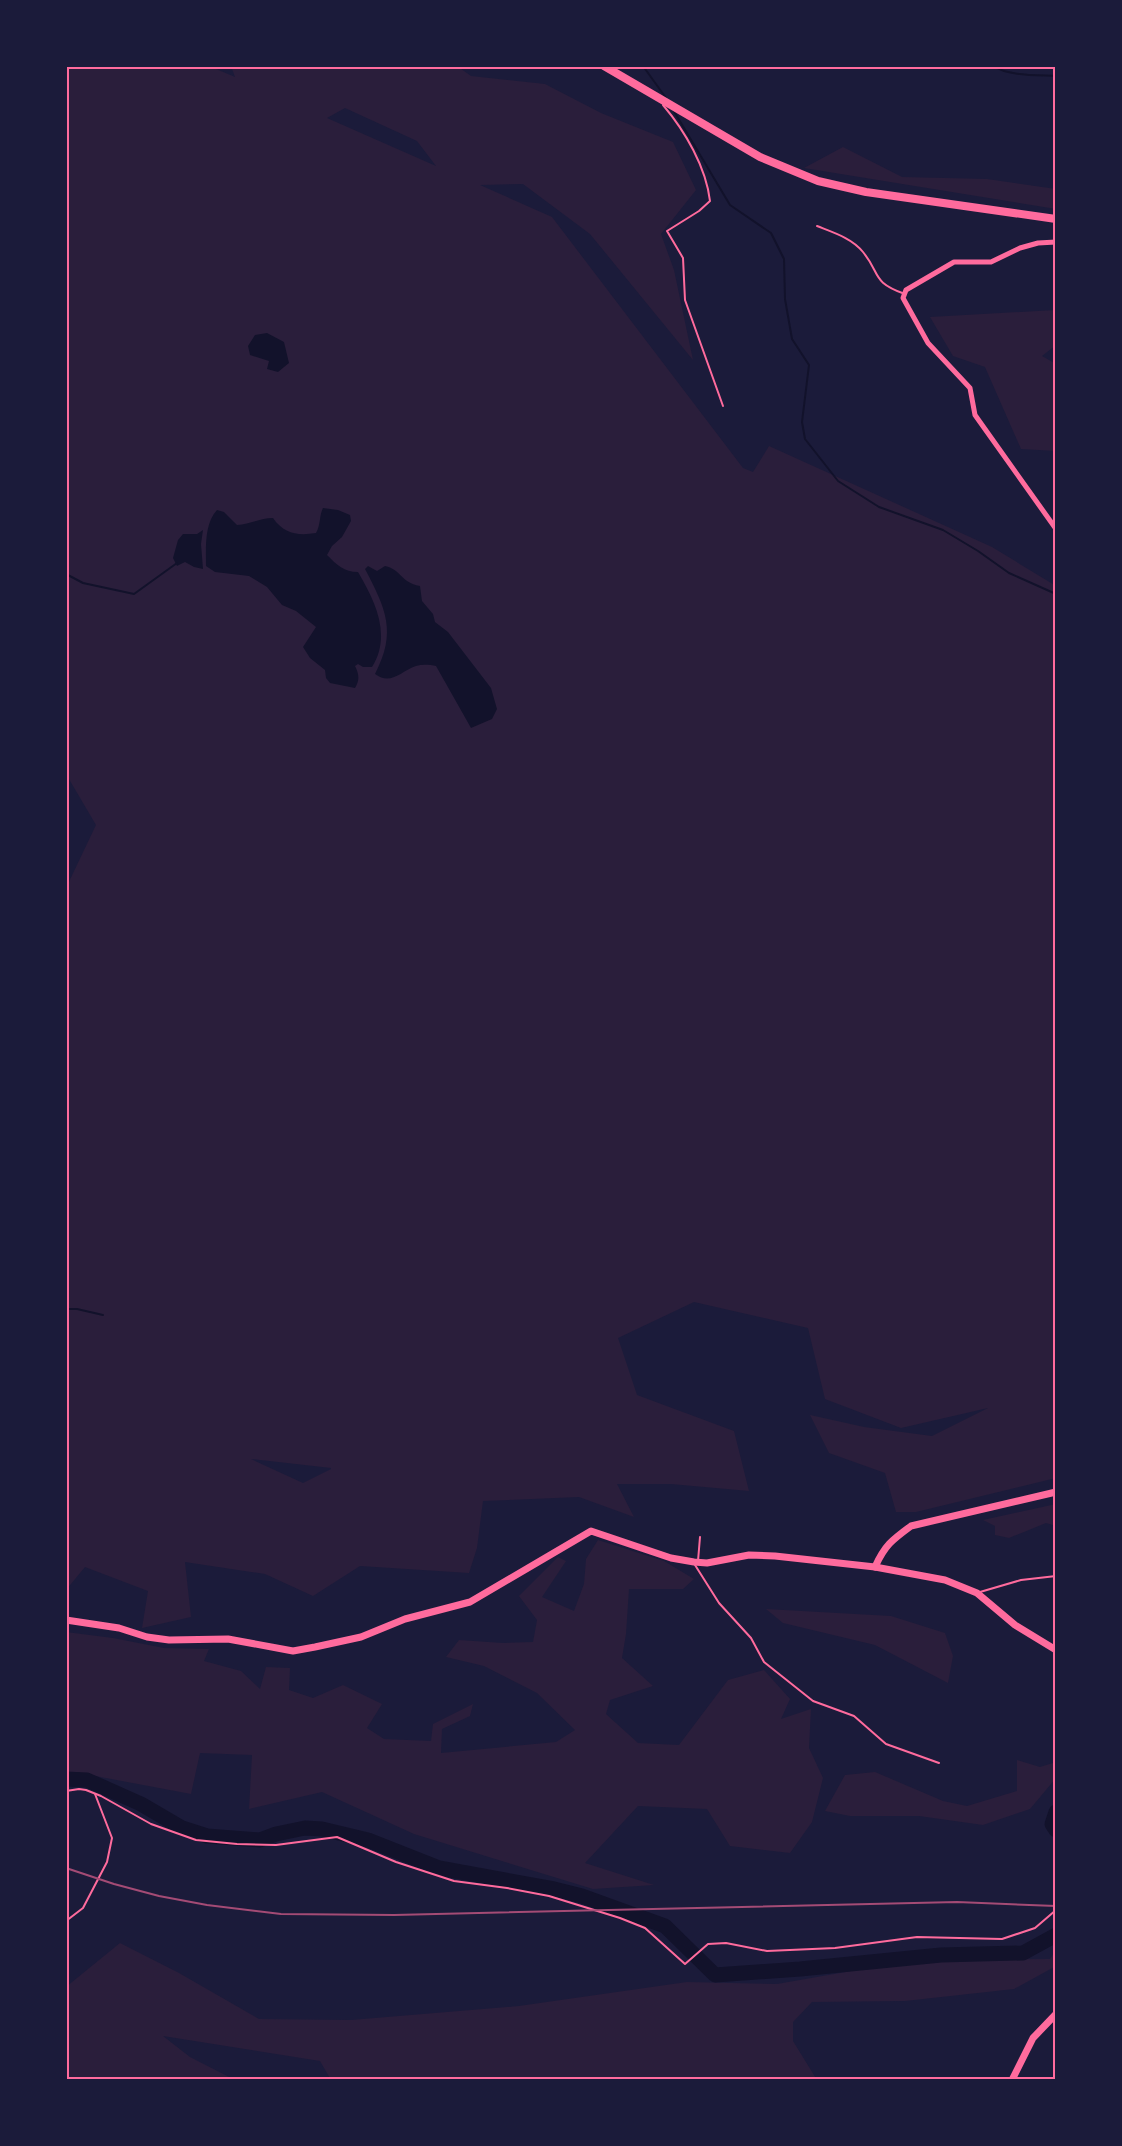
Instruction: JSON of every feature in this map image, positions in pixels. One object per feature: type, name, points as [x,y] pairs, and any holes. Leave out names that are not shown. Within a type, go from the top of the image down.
[{"type":"main road","points":[[604,66],[760,157],[818,181],[866,192],[1056,219]]},
{"type":"street","points":[[1056,242],[1038,243],[1017,249],[992,262],[954,262],[906,290],[903,298],[928,343],[970,388],[975,415],[1056,529]]},
{"type":"street","points":[[875,1567],[884,1549],[895,1537],[911,1526],[1056,1492]]},
{"type":"street","points":[[66,1620],[119,1628],[158,1638],[228,1639],[293,1650],[361,1637],[405,1619],[470,1602],[591,1531],[671,1558],[696,1562],[707,1563],[749,1555],[775,1556],[875,1567],[945,1580],[977,1593],[1015,1624],[1056,1650]]},
{"type":"street","points":[[1012,2080],[1033,2038],[1056,2014]]},
{"type":"lane","points":[[659,99],[693,150],[708,183],[710,201],[699,211],[667,231],[682,258],[685,300],[723,406]]},
{"type":"lane","points":[[817,225],[848,240],[863,252],[877,278],[890,289],[905,294]]},
{"type":"lane","points":[[700,1537],[696,1562],[719,1603],[750,1638],[764,1662],[813,1701],[854,1716],[886,1744],[939,1763]]},
{"type":"lane","points":[[977,1593],[1022,1580],[1056,1576]]},
{"type":"lane","points":[[66,1791],[79,1789],[94,1794],[151,1824],[196,1840],[276,1845],[337,1837],[396,1862],[454,1881],[549,1896],[645,1928],[685,1964],[708,1944],[726,1943],[767,1951],[835,1948],[917,1937],[1002,1939],[1035,1928],[1056,1910]]},
{"type":"lane","points":[[66,1921],[83,1908],[107,1862],[112,1838],[94,1794]]},
{"type":"shaded area","points":[[66,66],[209,66],[235,77],[231,66],[457,66],[471,76],[545,84],[601,113],[673,142],[696,190],[661,234],[674,270],[693,360],[590,234],[523,184],[480,185],[552,217],[743,468],[753,472],[769,446],[992,547],[1056,586],[1056,1478],[916,1512],[896,1512],[885,1473],[829,1453],[810,1415],[864,1427],[932,1436],[988,1408],[901,1428],[825,1399],[808,1328],[694,1302],[618,1338],[637,1395],[734,1431],[749,1491],[671,1484],[617,1484],[634,1517],[579,1497],[483,1501],[477,1548],[469,1573],[360,1566],[313,1596],[265,1574],[185,1562],[191,1617],[142,1628],[148,1591],[85,1567],[66,1590],[66,888],[96,825],[66,774]],"holes":[[[345,108],[417,141],[436,166],[327,118]],[[251,1459],[331,1468],[331,1469],[303,1483]]]},
{"type":"shaded area","points":[[843,147],[902,177],[987,179],[1056,189],[1056,209],[804,168]]},
{"type":"shaded area","points":[[1056,310],[1056,345],[1042,356],[1056,364],[1056,451],[1021,449],[985,367],[953,356],[930,317]]},
{"type":"shaded area","points":[[267,333],[284,342],[289,363],[278,372],[267,369],[269,361],[250,355],[248,346],[255,335]]},
{"type":"shaded area","points":[[323,508],[338,510],[350,515],[351,521],[342,537],[332,546],[327,555],[341,567],[358,572],[379,618],[381,643],[378,655],[372,667],[363,667],[358,664],[355,666],[358,682],[355,688],[330,683],[326,678],[325,670],[310,658],[303,647],[316,627],[296,611],[282,605],[267,587],[249,576],[215,572],[206,566],[208,529],[217,510],[224,512],[237,525],[273,518],[287,531],[303,534],[316,533]]},
{"type":"shaded area","points":[[203,530],[201,544],[203,569],[185,562],[177,566],[173,558],[178,540],[183,534],[197,534]]},
{"type":"shaded area","points":[[368,566],[377,571],[385,566],[391,568],[408,582],[420,586],[422,601],[433,614],[435,622],[448,632],[491,688],[497,709],[492,719],[471,728],[436,666],[416,666],[386,679],[375,674],[386,646],[387,633],[379,596],[365,569]]},
{"type":"shaded area","points":[[1056,1504],[1056,1526],[1046,1523],[1009,1538],[995,1535],[995,1526],[983,1520]]},
{"type":"shaded area","points":[[598,1540],[664,1561],[694,1579],[683,1589],[629,1589],[622,1658],[653,1686],[610,1700],[606,1714],[638,1743],[679,1745],[728,1680],[764,1670],[790,1699],[781,1719],[811,1709],[809,1748],[823,1778],[812,1822],[790,1853],[730,1846],[707,1809],[638,1806],[585,1863],[654,1885],[593,1889],[414,1834],[322,1792],[249,1809],[252,1755],[200,1753],[191,1794],[74,1772],[66,1774],[66,1632],[164,1648],[209,1649],[204,1661],[241,1671],[260,1689],[266,1667],[290,1668],[289,1690],[313,1698],[343,1685],[382,1704],[367,1728],[384,1739],[431,1741],[433,1724],[473,1704],[470,1716],[442,1729],[441,1753],[556,1742],[575,1730],[537,1693],[484,1666],[446,1657],[459,1640],[503,1643],[533,1642],[537,1620],[519,1596],[558,1557],[566,1561],[542,1597],[574,1611],[584,1584],[586,1559]]},
{"type":"shaded area","points":[[766,1609],[891,1616],[945,1633],[953,1656],[948,1683],[875,1645],[783,1623]]},
{"type":"shaded area","points":[[1017,1760],[1040,1767],[1056,1762],[1056,1778],[1030,1809],[983,1825],[919,1816],[850,1816],[825,1811],[845,1775],[875,1772],[943,1801],[967,1806],[1017,1791]]},
{"type":"shaded area","points":[[120,1943],[179,1973],[259,2019],[351,2020],[519,2006],[687,1982],[777,1984],[914,1960],[1050,1959],[1056,1950],[1056,1966],[1014,1989],[905,2001],[812,2002],[793,2022],[793,2041],[817,2080],[331,2080],[320,2061],[163,2036],[190,2057],[235,2080],[66,2080],[66,1987]]},
{"type":"waterway","points":[[643,66],[666,98]]},
{"type":"waterway","points":[[994,66],[1006,72],[1056,76]]},
{"type":"waterway","points":[[672,108],[730,205],[771,233],[784,259],[785,299],[792,339],[809,365],[802,422],[805,439],[838,481],[879,507],[943,530],[1009,573],[1056,594]]},
{"type":"waterway","points":[[66,574],[83,583],[134,594],[177,563]]},
{"type":"waterway","points":[[66,1309],[103,1315]]},
{"type":"waterway","points":[[66,1779],[87,1780],[141,1804],[182,1828],[207,1836],[260,1840],[305,1828],[322,1829],[368,1840],[439,1868],[582,1896],[665,1926],[715,1975],[941,1955],[1023,1953],[1056,1935]]},
{"type":"waterway","points":[[1056,1812],[1052,1824],[1056,1830]]},
{"type":"railway","points":[[66,1868],[159,1896],[207,1905],[281,1914],[394,1915],[957,1902],[1056,1906]]}]
